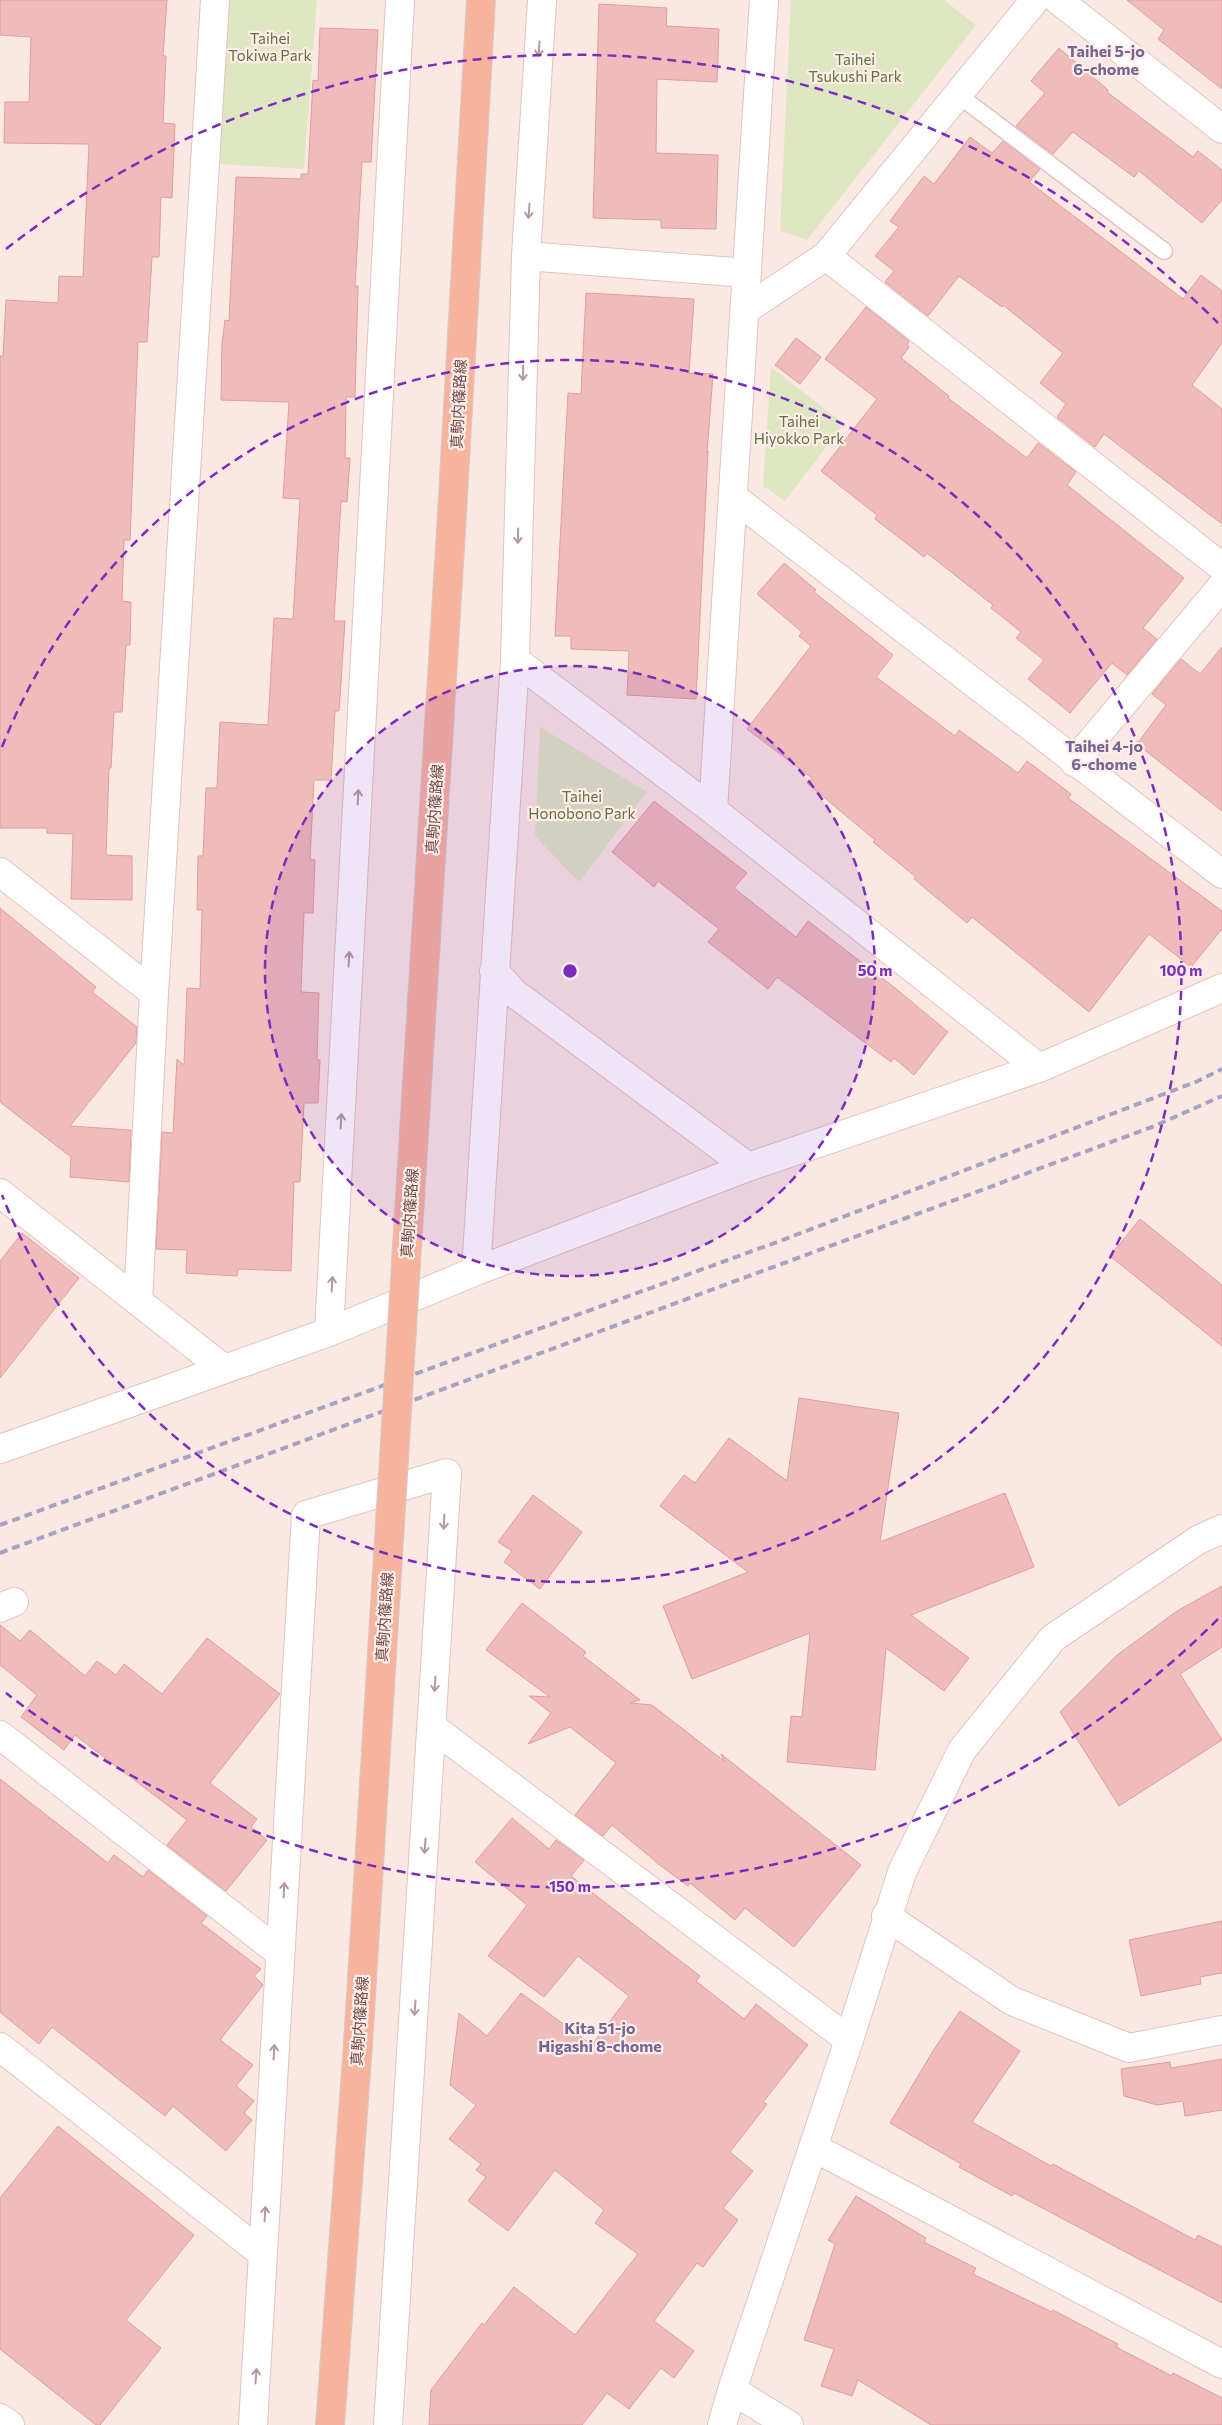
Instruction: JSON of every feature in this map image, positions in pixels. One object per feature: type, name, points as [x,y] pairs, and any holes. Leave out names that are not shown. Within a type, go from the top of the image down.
[{"type":"main road","name":"真駒内篠路線","points":[[330,2425],[358,2044],[451,531],[481,0]]},
{"type":"street","points":[[138,1301],[154,992],[215,0]]},
{"type":"street","points":[[329,1332],[400,0]]},
{"type":"street","points":[[476,1271],[515,660],[526,256],[542,0]]},
{"type":"street","points":[[713,810],[764,0]]},
{"type":"street","points":[[745,310],[826,256],[1035,0]]},
{"type":"street","points":[[1058,0],[1222,129]]},
{"type":"street","points":[[526,256],[747,273]]},
{"type":"street","points":[[826,256],[1222,567]]},
{"type":"street","points":[[733,497],[1074,762],[1222,874]]},
{"type":"street","points":[[1074,762],[1222,586]]},
{"type":"street","points":[[515,660],[713,810],[1039,1068]]},
{"type":"street","points":[[0,872],[154,992]]},
{"type":"street","points":[[494,971],[514,993],[748,1166]]},
{"type":"street","points":[[0,1424],[11,1445],[223,1368],[329,1332],[476,1271],[748,1166],[1039,1068],[1222,988]]},
{"type":"street","points":[[0,1193],[223,1368]]},
{"type":"street","points":[[252,2425],[306,1514],[447,1473],[388,2425]]},
{"type":"street","points":[[722,2425],[848,2040],[886,1916],[902,1872],[962,1750],[1054,1638],[1198,1540],[1222,1529]]},
{"type":"street","points":[[432,1727],[848,2040]]},
{"type":"street","points":[[0,1735],[280,1953]]},
{"type":"street","points":[[886,1916],[1012,2001],[1129,2048],[1222,2030]]},
{"type":"street","points":[[0,2047],[263,2254]]},
{"type":"street","points":[[813,2146],[1222,2364]]},
{"type":"street","points":[[732,2390],[789,2425]]},
{"type":"street","points":[[0,2418],[10,2425]]},
{"type":"lane","points":[[957,94],[1164,251]]},
{"type":"green space","name":"Taihei Tokiwa Park","points":[[229,0],[317,0],[304,169],[219,164]]},
{"type":"green space","name":"Taihei Tsukushi Park","points":[[791,0],[944,0],[976,25],[807,240],[780,231]]},
{"type":"green space","name":"Taihei Hiyokko Park","points":[[771,367],[844,424],[785,501],[763,486]]},
{"type":"green space","name":"Taihei Honobono Park","points":[[540,727],[647,792],[579,882],[535,836]]},
{"type":"building","points":[[0,0],[167,0],[163,56],[166,56],[163,123],[175,124],[172,198],[161,197],[159,257],[152,257],[147,342],[138,342],[130,540],[124,540],[122,601],[131,602],[130,645],[126,645],[122,712],[114,712],[111,768],[109,768],[106,855],[132,856],[132,900],[71,899],[73,834],[47,833],[47,828],[0,828],[0,356],[3,356],[6,300],[58,303],[59,276],[83,277],[89,144],[4,143],[5,102],[29,102],[31,37],[0,35]]},
{"type":"building","points":[[1127,0],[1222,0],[1222,89],[1158,39],[1164,30]]},
{"type":"building","points":[[599,4],[667,8],[666,26],[719,29],[717,82],[657,79],[656,153],[718,155],[716,229],[661,228],[661,220],[593,218]]},
{"type":"building","points":[[320,28],[378,30],[371,162],[362,162],[355,286],[358,286],[355,397],[346,397],[345,458],[350,458],[347,502],[341,501],[334,621],[345,621],[339,711],[335,711],[331,780],[314,780],[310,859],[315,860],[313,913],[304,913],[301,992],[319,993],[317,1060],[320,1060],[318,1103],[304,1103],[300,1182],[294,1182],[291,1271],[238,1269],[237,1276],[186,1273],[187,1250],[156,1249],[162,1132],[173,1133],[177,1059],[184,1065],[187,988],[200,989],[202,910],[197,910],[198,856],[203,856],[206,788],[217,788],[220,722],[268,725],[274,618],[293,619],[300,499],[283,498],[289,402],[221,400],[222,343],[225,320],[229,321],[236,177],[301,179],[301,174],[308,174],[313,80],[318,81]]},
{"type":"building","points":[[1059,48],[1108,90],[1107,92],[1193,157],[1198,151],[1222,170],[1222,200],[1202,223],[1139,171],[1134,177],[1073,132],[1053,154],[1016,126],[1045,93],[1031,81]]},
{"type":"building","points":[[970,137],[992,153],[1003,141],[1040,169],[1029,182],[1183,299],[1201,275],[1222,291],[1222,343],[1192,385],[1222,409],[1222,524],[1104,434],[1095,447],[1057,417],[1066,404],[1040,383],[1063,353],[1003,305],[1002,307],[959,276],[928,316],[885,282],[894,271],[875,256],[899,227],[890,221],[924,176],[934,184]]},
{"type":"building","points":[[586,293],[694,299],[689,373],[713,374],[707,453],[708,451],[696,699],[627,695],[629,651],[571,649],[571,636],[555,636],[568,393],[581,394]]},
{"type":"building","points":[[866,307],[909,341],[907,345],[909,347],[901,358],[949,396],[948,398],[1027,458],[1038,443],[1076,472],[1067,485],[1184,578],[1143,628],[1157,639],[1127,675],[1112,663],[1070,713],[1028,679],[1044,660],[1016,638],[1021,632],[991,608],[993,605],[927,553],[924,557],[875,519],[877,515],[821,471],[877,399],[825,359]]},
{"type":"building","points":[[796,338],[821,357],[800,384],[775,365]]},
{"type":"building","points":[[784,563],[816,590],[814,592],[893,655],[876,677],[955,736],[959,730],[1018,773],[1027,761],[1071,794],[1068,798],[1222,911],[1222,929],[1191,967],[1149,934],[1089,1012],[972,917],[967,923],[914,879],[916,877],[873,842],[875,840],[807,783],[812,778],[747,729],[811,646],[799,636],[802,632],[757,594]]},
{"type":"building","points":[[1222,647],[1222,811],[1137,744],[1166,705],[1152,694],[1181,659],[1200,674]]},
{"type":"building","points":[[654,801],[747,873],[734,888],[796,937],[808,921],[895,988],[948,1032],[914,1075],[894,1058],[891,1062],[777,977],[768,989],[708,942],[719,929],[658,881],[654,887],[612,852]]},
{"type":"building","points":[[0,908],[96,987],[92,992],[137,1027],[136,1043],[70,1126],[131,1130],[129,1182],[70,1177],[71,1157],[0,1102]]},
{"type":"building","points":[[1140,1219],[1222,1285],[1222,1346],[1110,1256]]},
{"type":"building","points":[[22,1233],[79,1278],[0,1378],[0,1261]]},
{"type":"building","points":[[799,1398],[899,1413],[880,1542],[1005,1493],[1034,1567],[911,1615],[969,1658],[944,1691],[886,1648],[875,1770],[787,1762],[791,1716],[802,1717],[810,1633],[692,1679],[663,1606],[748,1572],[660,1506],[684,1475],[695,1483],[729,1438],[787,1481]]},
{"type":"building","points":[[533,1495],[582,1532],[540,1589],[504,1562],[512,1551],[498,1542]]},
{"type":"building","points":[[1222,1586],[1222,1647],[1180,1674],[1222,1740],[1119,1806],[1060,1712],[1116,1656],[1177,1611]]},
{"type":"building","points":[[522,1603],[586,1652],[583,1656],[640,1700],[630,1703],[652,1705],[724,1761],[721,1754],[861,1865],[794,1947],[745,1908],[735,1920],[690,1883],[688,1886],[661,1866],[612,1825],[603,1836],[575,1815],[616,1763],[570,1727],[528,1744],[551,1713],[529,1696],[550,1697],[486,1650]]},
{"type":"building","points":[[0,1625],[20,1641],[30,1630],[85,1676],[97,1661],[116,1675],[124,1664],[162,1694],[207,1638],[280,1694],[210,1783],[257,1819],[251,1827],[267,1840],[226,1891],[167,1845],[187,1820],[75,1735],[64,1750],[21,1717],[37,1695],[0,1665]]},
{"type":"building","points":[[0,1779],[108,1863],[114,1855],[143,1877],[148,1870],[207,1916],[201,1923],[261,1969],[254,1976],[263,1985],[220,2040],[253,2065],[236,2086],[254,2101],[244,2113],[252,2120],[226,2151],[173,2106],[165,2116],[52,2027],[39,2044],[0,2012]]},
{"type":"building","points":[[512,1818],[549,1849],[556,1840],[584,1860],[571,1876],[700,1976],[696,1981],[744,2019],[756,2004],[808,2045],[763,2102],[767,2104],[730,2152],[753,2171],[723,2208],[738,2220],[703,2267],[697,2263],[654,2321],[694,2351],[674,2378],[661,2368],[629,2409],[607,2393],[582,2425],[429,2425],[431,2390],[482,2323],[484,2325],[514,2287],[575,2335],[638,2254],[595,2223],[604,2210],[555,2170],[508,2231],[468,2201],[486,2177],[476,2170],[481,2164],[449,2139],[476,2105],[450,2085],[459,2013],[487,2036],[521,1993],[592,2045],[629,1996],[578,1956],[544,1997],[488,1956],[527,1905],[475,1862]]},
{"type":"building","points":[[1222,1921],[1222,1973],[1200,1977],[1201,1984],[1141,1996],[1129,1940]]},
{"type":"building","points":[[960,2011],[1020,2051],[972,2122],[1051,2166],[1053,2164],[1195,2240],[1198,2235],[1222,2247],[1222,2303],[1014,2193],[1012,2196],[959,2167],[961,2164],[890,2123],[933,2051]]},
{"type":"building","points":[[1222,2059],[1222,2110],[1185,2116],[1183,2101],[1157,2105],[1124,2096],[1121,2069],[1170,2062],[1171,2068]]},
{"type":"building","points":[[58,2126],[194,2235],[126,2320],[161,2348],[100,2425],[96,2425],[0,2349],[0,2198]]},
{"type":"building","points":[[856,2196],[926,2238],[924,2242],[976,2268],[973,2274],[1052,2312],[1053,2310],[1118,2344],[1116,2347],[1172,2376],[1173,2373],[1222,2398],[1222,2425],[931,2425],[858,2380],[852,2396],[821,2386],[834,2349],[804,2340],[835,2244],[828,2240]]},
{"type":"railway","points":[[0,1525],[780,1241],[1198,1081],[1222,1069]]},
{"type":"railway","points":[[0,1553],[1152,1127],[1222,1096]]},
{"type":"district","name":"Taihei 5-jo 6-chome","points":[[1106,59]]},
{"type":"district","name":"Taihei 4-jo 6-chome","points":[[1104,754]]},
{"type":"district","name":"Kita 51-jo Higashi 8-chome","points":[[600,2036]]}]
